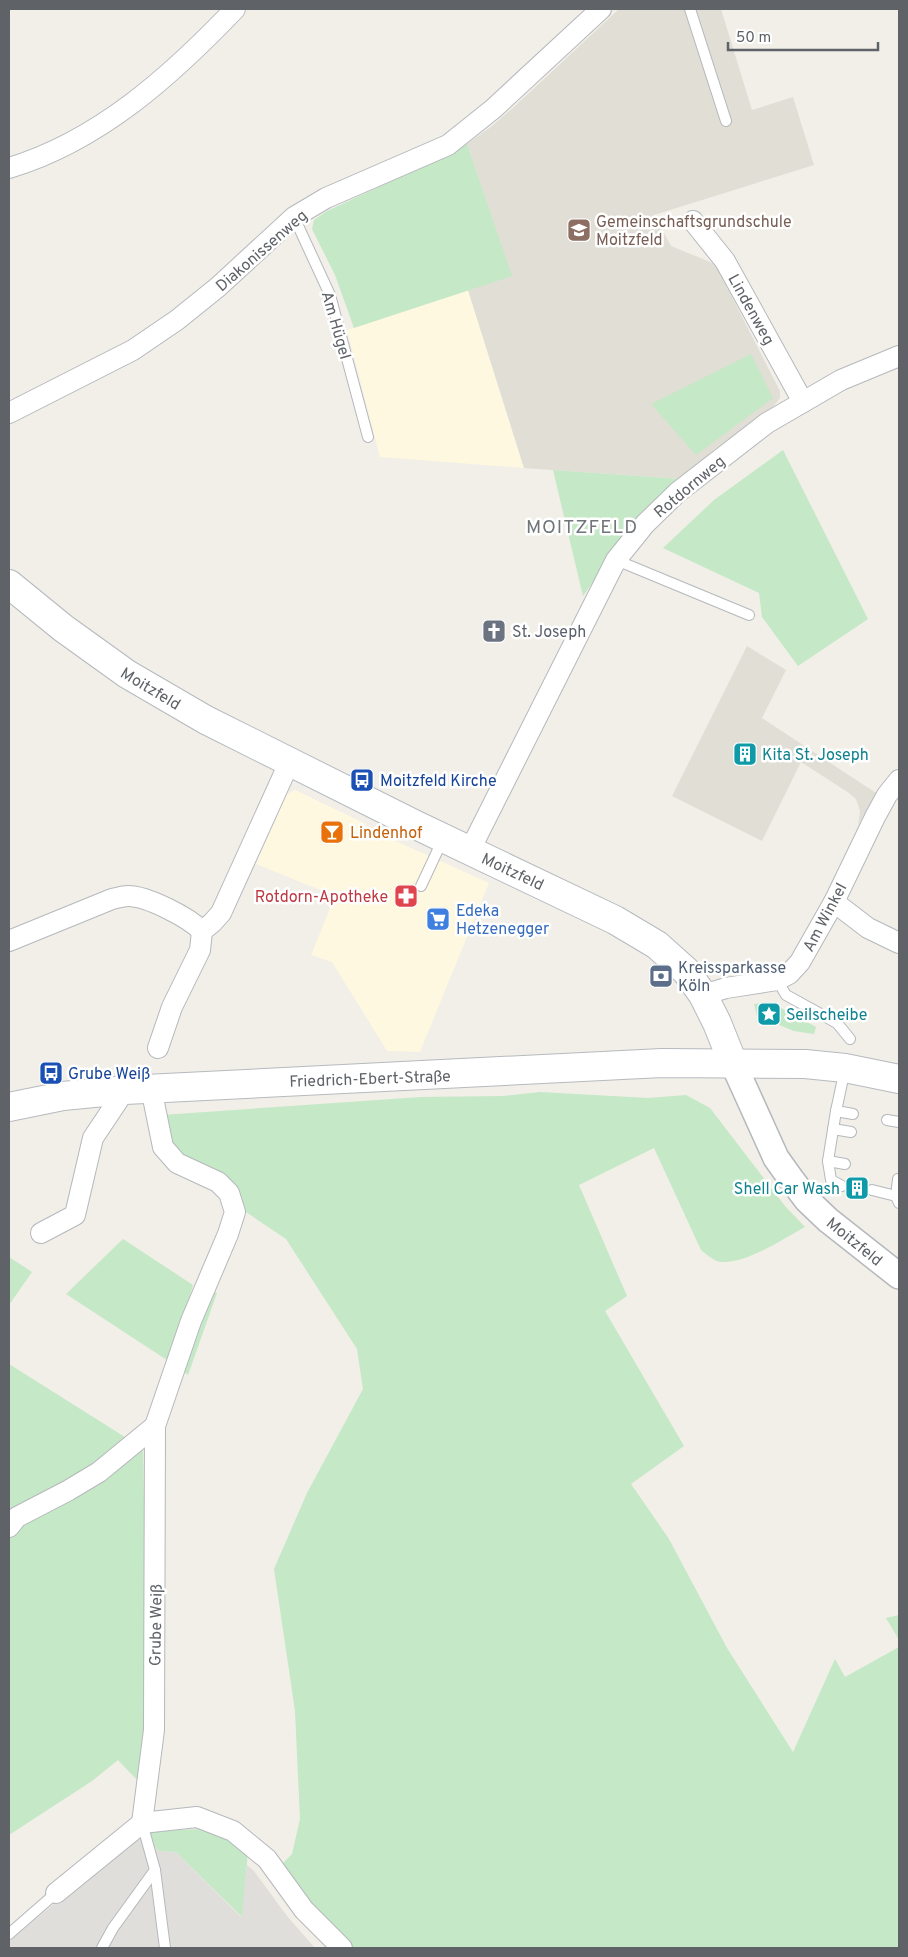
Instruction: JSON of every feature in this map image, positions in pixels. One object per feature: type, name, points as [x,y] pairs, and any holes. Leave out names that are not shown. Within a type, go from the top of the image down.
[{"type":"main road","name":"Moitzfeld","points":[[9,584],[63,628],[127,674],[206,720],[289,763],[615,920],[657,945],[686,971],[703,995],[717,1023],[733,1063]]},
{"type":"main road","name":"Friedrich-Ebert-Straße","points":[[9,1107],[63,1096],[138,1089],[662,1063],[805,1064],[845,1068],[899,1079]]},
{"type":"street","points":[[9,168],[34,161],[89,132],[145,95],[185,60],[235,9]]},
{"type":"street","name":"Diakonissenweg","points":[[9,413],[133,350],[177,320],[218,287],[294,217],[326,198],[448,145],[493,109],[601,9]]},
{"type":"street","name":"Lindenweg","points":[[692,222],[725,261],[803,402]]},
{"type":"street","name":"Rotdornweg","points":[[470,850],[616,560],[645,524],[678,492],[767,423],[842,380],[899,356]]},
{"type":"street","points":[[158,1048],[172,1007],[200,950],[202,930],[221,913],[289,763]]},
{"type":"street","name":"Am Winkel","points":[[703,995],[726,988],[777,980],[789,974],[800,962],[834,902],[875,817],[899,780]]},
{"type":"street","points":[[9,940],[112,898],[127,896],[151,901],[202,930]]},
{"type":"street","points":[[834,902],[868,928],[899,942]]},
{"type":"street","name":"Moitzfeld","points":[[733,1063],[776,1158],[807,1200],[828,1220],[899,1276]]},
{"type":"street","points":[[41,1233],[75,1215],[93,1138],[138,1089]]},
{"type":"street","name":"Grube Weiß","points":[[138,1089],[164,1147],[177,1163],[218,1182],[229,1193],[235,1212],[228,1234],[191,1321],[155,1426],[154,1730],[142,1822]]},
{"type":"street","points":[[9,1527],[18,1516],[99,1472],[155,1426]]},
{"type":"street","points":[[56,1893],[142,1822],[197,1817],[233,1831],[267,1859],[304,1910],[342,1948]]},
{"type":"lane","points":[[690,9],[726,121]]},
{"type":"lane","name":"Am Hügel","points":[[294,217],[330,295],[368,437]]},
{"type":"lane","points":[[616,560],[749,615]]},
{"type":"lane","points":[[421,886],[444,838]]},
{"type":"lane","points":[[777,980],[786,995],[837,1024],[850,1040]]},
{"type":"lane","points":[[842,1186],[831,1180],[828,1161],[845,1068]]},
{"type":"lane","points":[[836,1111],[853,1114]]},
{"type":"lane","points":[[887,1120],[899,1122]]},
{"type":"lane","points":[[833,1129],[851,1132]]},
{"type":"lane","points":[[828,1161],[845,1164]]},
{"type":"lane","points":[[876,1191],[897,1199],[898,1178]]},
{"type":"lane","name":"Grube Weiß","points":[[142,1822],[155,1870],[165,1948]]},
{"type":"lane","points":[[102,1948],[113,1928],[155,1870]]},
{"type":"lane","points":[[9,1934],[56,1893]]},
{"type":"shaded area","name":"Gemeinschaftsgrundschule Moitzfeld","points":[[619,9],[721,9],[752,110],[793,97],[814,165],[654,215],[671,246],[715,264],[780,391],[780,398],[773,407],[715,449],[681,479],[524,468],[468,290],[511,276],[467,144],[515,106]]},
{"type":"shaded area","points":[[468,290],[524,468],[380,457],[347,330]]},
{"type":"shaded area","points":[[747,646],[786,670],[762,718],[876,793],[858,825],[860,811],[856,799],[801,762],[762,841],[672,796]]},
{"type":"shaded area","points":[[295,790],[366,824],[365,827],[489,883],[420,1052],[387,1051],[332,962],[311,955],[335,896],[256,864],[287,794]]},
{"type":"shaded area","points":[[141,1832],[159,1851],[176,1852],[241,1917],[247,1865],[254,1871],[287,1916],[315,1948],[9,1948],[9,1941]]},
{"type":"green space","points":[[467,144],[512,276],[354,328],[335,275],[312,229],[314,220],[327,211]]},
{"type":"green space","points":[[751,354],[773,398],[696,455],[651,404]]},
{"type":"green space","points":[[783,450],[868,619],[798,666],[762,617],[759,593],[663,548],[714,500]]},
{"type":"green space","points":[[553,470],[681,479],[635,523],[583,596]]},
{"type":"green space","points":[[770,1002],[816,1027],[814,1034],[794,1031],[757,1016],[754,1004]]},
{"type":"green space","points":[[540,1092],[648,1098],[686,1095],[710,1108],[785,1206],[805,1227],[764,1250],[742,1259],[721,1262],[713,1259],[701,1250],[654,1148],[579,1185],[627,1296],[605,1311],[684,1446],[631,1484],[669,1539],[727,1648],[793,1752],[835,1659],[845,1677],[899,1647],[899,1948],[351,1948],[330,1927],[281,1865],[292,1854],[300,1819],[295,1711],[274,1569],[307,1493],[363,1389],[357,1349],[286,1239],[246,1212],[241,1214],[167,1146],[162,1115],[421,1097],[503,1096]]},
{"type":"green space","points":[[123,1239],[193,1285],[170,1362],[66,1294]]},
{"type":"green space","points":[[9,1257],[32,1272],[9,1305]]},
{"type":"green space","points":[[212,1291],[217,1293],[188,1375],[183,1371]]},
{"type":"green space","points":[[9,1364],[128,1439],[99,1465],[9,1517]]},
{"type":"green space","points":[[140,1447],[143,1450],[148,1706],[138,1781],[118,1760],[92,1781],[9,1835],[9,1540],[11,1533],[21,1522]]},
{"type":"green space","points":[[899,1615],[899,1640],[886,1618]]},
{"type":"green space","points":[[200,1829],[219,1834],[248,1851],[242,1917],[176,1852],[159,1851],[141,1832]]},
{"type":"place","name":"Gemeinschaftsgrundschule Moitzfeld","points":[[579,230]]},
{"type":"place","name":"St. Joseph","points":[[494,631]]},
{"type":"place","name":"Kita St. Joseph","points":[[745,754]]},
{"type":"place","name":"Moitzfeld Kirche","points":[[362,780]]},
{"type":"place","name":"Lindenhof","points":[[332,832]]},
{"type":"place","name":"Rotdorn-Apotheke","points":[[406,896]]},
{"type":"place","name":"Edeka Hetzenegger","points":[[438,919]]},
{"type":"place","name":"Kreissparkasse Köln","points":[[661,976]]},
{"type":"place","name":"Seilscheibe","points":[[769,1014]]},
{"type":"place","name":"Grube Weiß","points":[[51,1073]]},
{"type":"place","name":"Shell Car Wash","points":[[857,1188]]},
{"type":"district","name":"MOITZFELD","points":[[582,526]]}]
